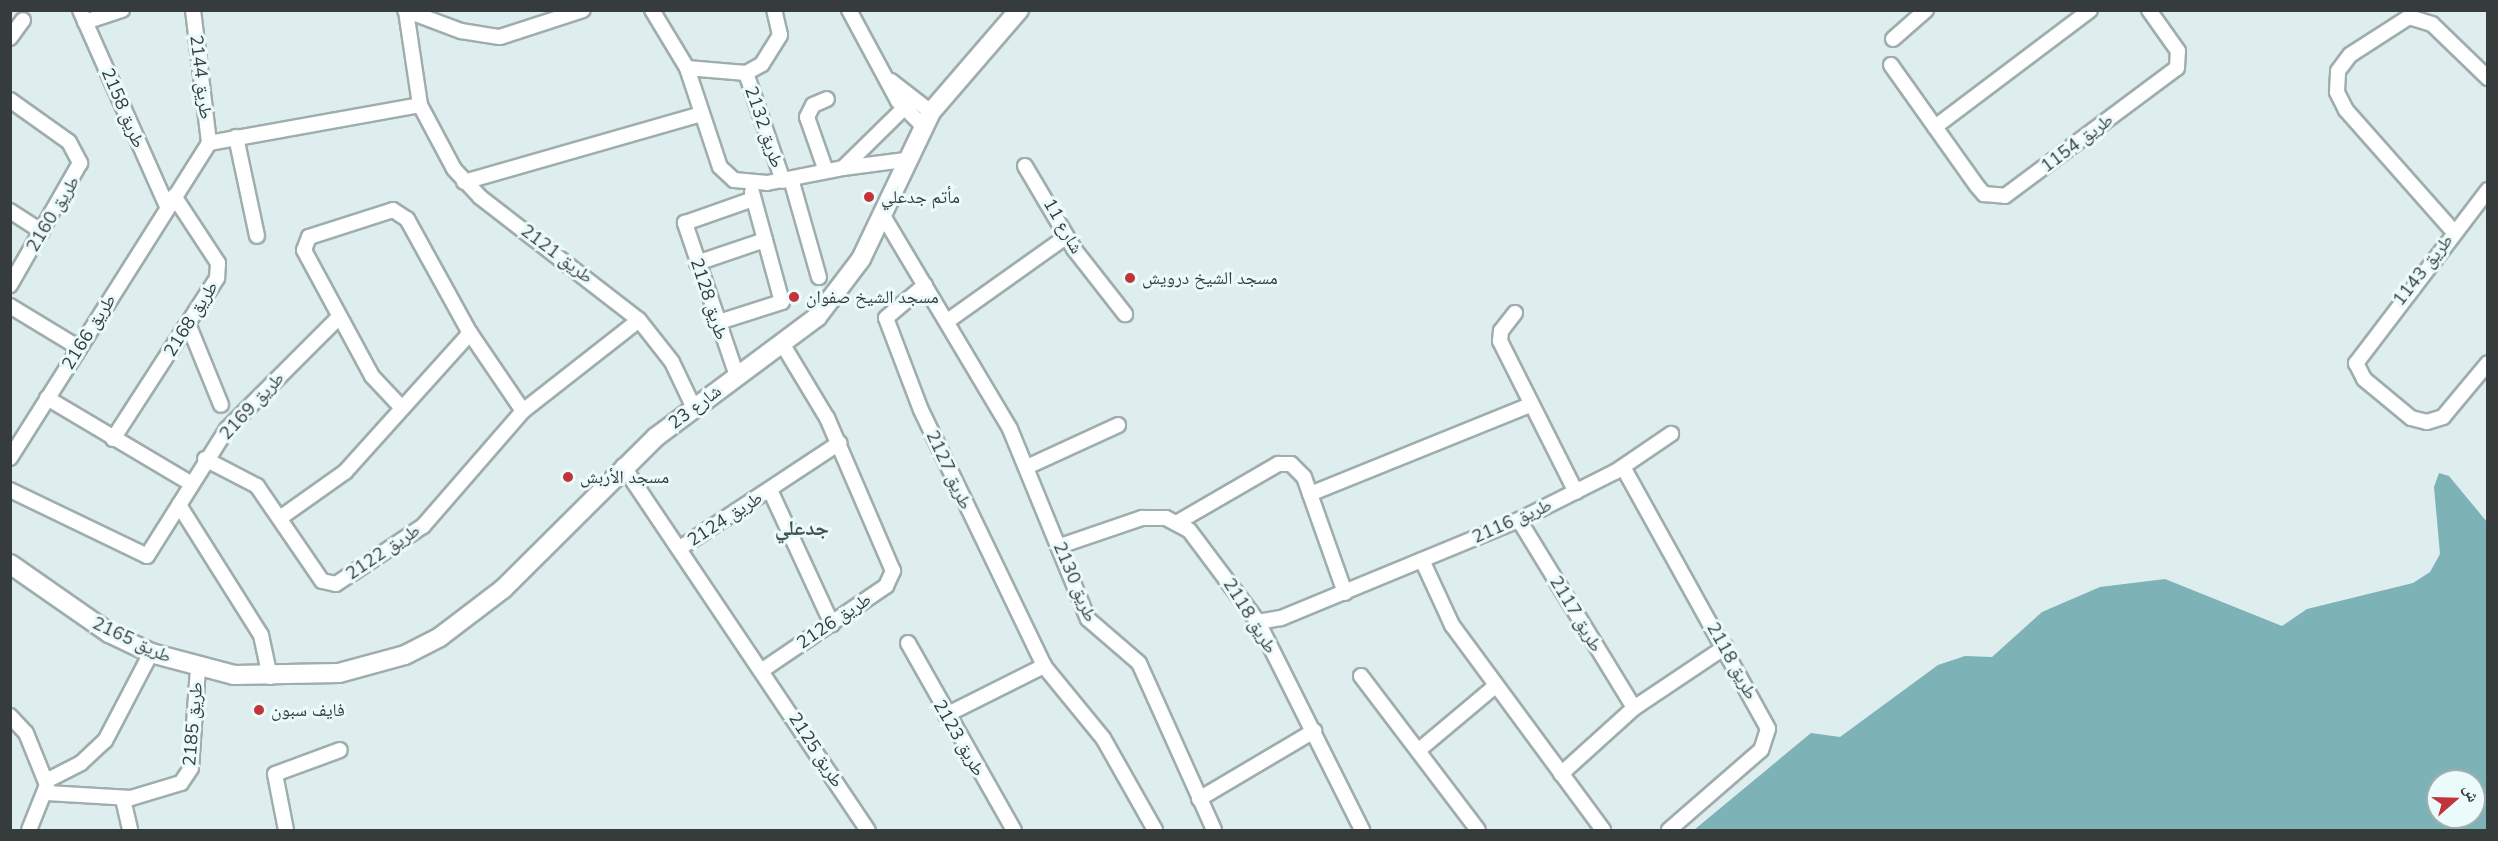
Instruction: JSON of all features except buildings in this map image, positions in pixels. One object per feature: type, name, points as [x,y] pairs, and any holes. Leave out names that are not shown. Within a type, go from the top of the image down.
[{"type":"street","points":[[83,16],[122,10]]},
{"type":"street","name":"طريق 2144","points":[[193,10],[209,143]]},
{"type":"street","points":[[405,11],[480,36],[500,37],[559,15],[583,10]]},
{"type":"street","points":[[652,10],[687,68],[701,114],[725,175],[751,184],[905,160]]},
{"type":"street","points":[[687,68],[746,73],[775,51],[780,35],[774,10]]},
{"type":"street","points":[[849,10],[891,81],[903,109],[927,119]]},
{"type":"street","name":"شارع 23","points":[[270,677],[361,668],[440,637],[503,589],[624,466],[693,406],[783,345],[833,300],[871,238],[905,160],[927,119],[1019,10]]},
{"type":"street","points":[[1893,39],[1926,10]]},
{"type":"street","points":[[1935,127],[2090,10]]},
{"type":"street","name":"طريق 1154","points":[[1891,65],[1984,194],[2005,196],[2177,68],[2178,51],[2148,10]]},
{"type":"street","name":"طريق 2121","points":[[405,11],[420,105],[464,182],[639,320],[672,362],[693,406]]},
{"type":"street","name":"طريق 2158","points":[[83,16],[171,201]]},
{"type":"street","points":[[2453,231],[2346,110],[2337,92],[2338,71],[2350,55],[2409,17],[2432,24],[2487,78]]},
{"type":"street","points":[[10,38],[23,20]]},
{"type":"street","name":"طريق 2132","points":[[746,73],[787,180]]},
{"type":"street","points":[[891,81],[927,119]]},
{"type":"street","points":[[826,171],[807,117],[813,105],[827,99]]},
{"type":"street","name":"طريق 2160","points":[[10,100],[69,142],[80,155],[78,174],[10,285]]},
{"type":"street","points":[[209,143],[420,105]]},
{"type":"street","points":[[843,168],[903,109]]},
{"type":"street","points":[[464,182],[701,114]]},
{"type":"street","points":[[236,137],[257,236]]},
{"type":"street","name":"طريق 2166","points":[[10,458],[209,143]]},
{"type":"street","name":"شارع 11","points":[[1025,166],[1066,237],[1125,314]]},
{"type":"street","points":[[787,180],[819,277]]},
{"type":"street","points":[[716,323],[782,302],[753,199],[751,184]]},
{"type":"street","name":"طريق 1143","points":[[2483,368],[2443,417],[2419,422],[2360,374],[2359,352],[2487,190]]},
{"type":"street","name":"طريق 2128","points":[[737,376],[716,323],[686,221],[753,199]]},
{"type":"street","name":"طريق 2168","points":[[113,440],[189,326],[219,270],[171,201]]},
{"type":"street","points":[[402,408],[372,376],[337,319],[304,242],[389,210],[407,219],[470,333],[523,411]]},
{"type":"street","points":[[10,211],[42,232]]},
{"type":"street","name":"طريق 2130","points":[[882,214],[902,250],[949,320],[1029,466],[1088,619],[1139,663],[1214,831]]},
{"type":"street","points":[[949,320],[1066,237]]},
{"type":"street","points":[[871,238],[902,250]]},
{"type":"street","points":[[697,263],[765,240]]},
{"type":"street","name":"طريق 2127","points":[[925,285],[890,310],[886,326],[955,485],[1044,666],[1103,738],[1155,831]]},
{"type":"street","points":[[10,306],[79,348]]},
{"type":"street","points":[[1515,312],[1500,341],[1528,406],[1576,492]]},
{"type":"street","name":"طريق 2169","points":[[10,490],[142,558],[153,552],[190,483],[227,429],[337,319]]},
{"type":"street","name":"طريق 2122","points":[[206,459],[248,478],[280,518],[322,581],[336,584],[423,526],[523,411],[639,320]]},
{"type":"street","points":[[189,326],[221,405]]},
{"type":"street","points":[[280,518],[345,472],[470,333]]},
{"type":"street","name":"طريق 2126","points":[[764,669],[886,586],[893,571],[839,443],[783,345]]},
{"type":"street","points":[[2483,368],[2487,385]]},
{"type":"street","points":[[47,398],[113,440],[190,483]]},
{"type":"street","points":[[1310,494],[1528,406]]},
{"type":"street","points":[[1029,466],[1119,425]]},
{"type":"street","name":"طريق 2116","points":[[1258,622],[1345,593],[1519,520],[1623,467],[1671,434]]},
{"type":"street","name":"طريق 2124","points":[[680,548],[839,443]]},
{"type":"street","points":[[1060,546],[1142,518],[1178,522],[1278,464],[1297,466],[1310,494],[1345,593]]},
{"type":"street","points":[[624,466],[764,669]]},
{"type":"street","name":"طريق 2118","points":[[1623,467],[1766,721],[1768,736],[1761,750],[1669,831]]},
{"type":"street","name":"طريق 2124","points":[[770,490],[832,624]]},
{"type":"street","points":[[179,505],[261,635],[270,677]]},
{"type":"street","name":"طريق 2117","points":[[1519,520],[1634,708]]},
{"type":"street","name":"طريق 2118","points":[[1178,522],[1198,540],[1258,622],[1362,831]]},
{"type":"street","points":[[1422,560],[1444,611],[1494,687],[1603,831]]},
{"type":"street","name":"طريق 2165","points":[[10,564],[69,609],[151,653],[198,668],[270,677]]},
{"type":"street","name":"طريق 2123","points":[[908,643],[946,716],[1014,831]]},
{"type":"street","points":[[1561,774],[1634,708],[1725,647]]},
{"type":"street","points":[[29,831],[46,787],[81,763],[105,741],[151,653]]},
{"type":"street","points":[[946,716],[1044,666]]},
{"type":"street","name":"طريق 2185","points":[[46,787],[123,799],[169,788],[188,776],[198,668]]},
{"type":"street","name":"طريق 2125","points":[[764,669],[868,831]]},
{"type":"street","points":[[1361,676],[1478,831]]},
{"type":"street","points":[[1419,750],[1494,687]]},
{"type":"street","points":[[10,716],[26,732],[46,787]]},
{"type":"street","points":[[1199,799],[1314,731]]},
{"type":"street","points":[[286,831],[274,774],[340,750]]},
{"type":"street","points":[[123,799],[130,831]]},
{"type":"water","points":[[2439,473],[2449,476],[2487,522],[2487,830],[1694,830],[1811,733],[1840,737],[1938,665],[1965,656],[1992,657],[2042,612],[2100,587],[2165,579],[2282,626],[2307,609],[2413,583],[2430,572],[2440,554],[2434,487]]},
{"type":"place","name":"مأتم جدعلي","points":[[869,197]]},
{"type":"place","name":"مسجد الشيخ درويش","points":[[1130,278]]},
{"type":"place","name":"مسجد الشيخ صفوان","points":[[794,297]]},
{"type":"place","name":"مسجد الأربش","points":[[568,477]]},
{"type":"place","name":"فايف سبون","points":[[259,710]]},
{"type":"district","name":"جدعلي","points":[[802,528]]}]
